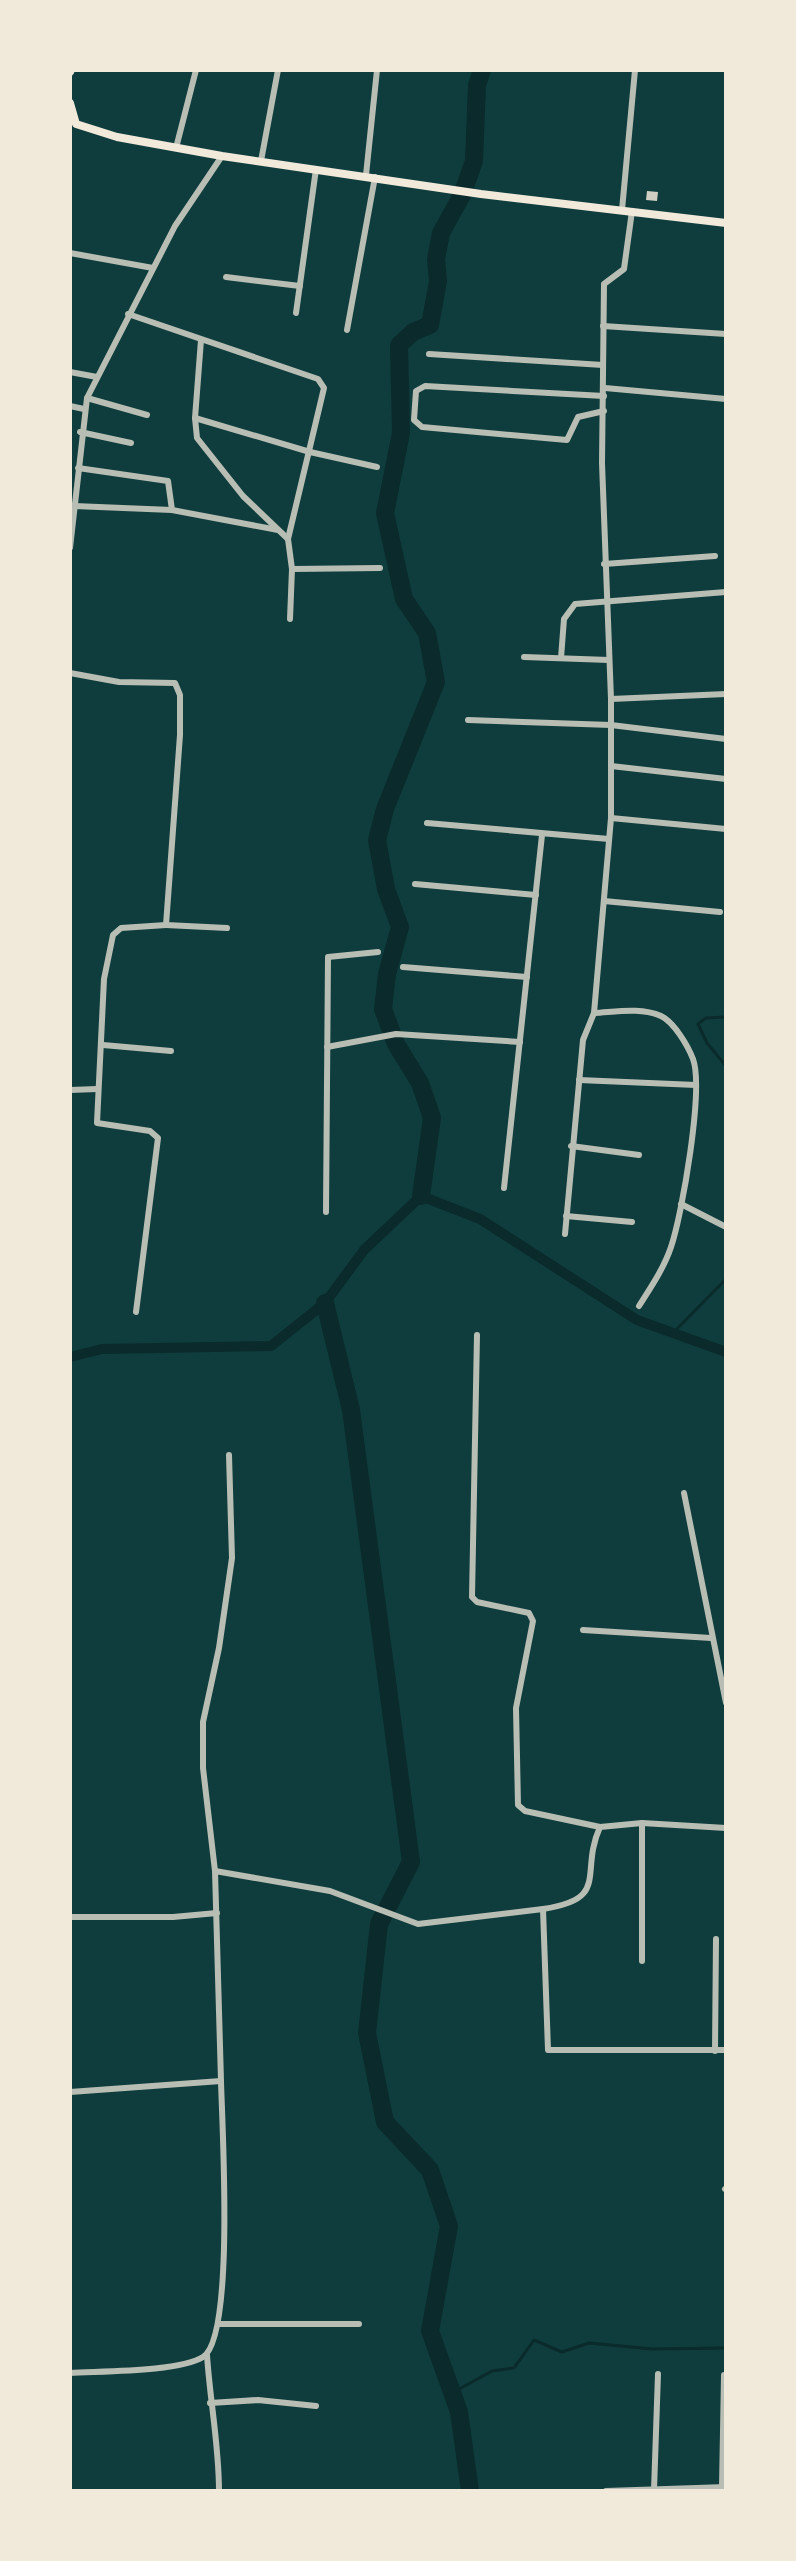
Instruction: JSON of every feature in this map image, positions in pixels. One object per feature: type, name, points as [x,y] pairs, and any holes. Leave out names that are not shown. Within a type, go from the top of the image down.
[{"type":"main road","points":[[70,103],[73,123],[117,137],[176,148],[481,194],[726,223]]},
{"type":"street","points":[[176,148],[196,70]]},
{"type":"street","points":[[261,161],[278,70]]},
{"type":"street","points":[[347,330],[370,176],[377,70]]},
{"type":"street","points":[[622,210],[635,70]]},
{"type":"street","points":[[70,548],[73,485],[87,398],[175,226],[222,156]]},
{"type":"street","points":[[296,313],[316,169]]},
{"type":"street","points":[[565,1234],[583,1040],[594,1013],[611,818],[611,699],[604,564],[604,284],[624,269],[632,211]]},
{"type":"street","points":[[70,253],[153,268]]},
{"type":"street","points":[[226,277],[300,286]]},
{"type":"street","points":[[128,314],[318,379],[324,388],[288,539],[292,569],[290,619]]},
{"type":"street","points":[[603,326],[726,334]]},
{"type":"street","points":[[201,340],[195,418],[197,438],[243,496],[288,539]]},
{"type":"street","points":[[429,354],[603,365]]},
{"type":"street","points":[[70,372],[97,377]]},
{"type":"street","points":[[604,411],[578,417],[567,440],[422,427],[414,420],[414,397],[419,388],[425,386],[726,399]]},
{"type":"street","points":[[87,398],[147,415]]},
{"type":"street","points":[[70,406],[84,409]]},
{"type":"street","points":[[195,418],[310,452],[377,467]]},
{"type":"street","points":[[80,432],[131,443]]},
{"type":"street","points":[[78,468],[168,481],[172,510]]},
{"type":"street","points":[[74,506],[172,510],[282,531]]},
{"type":"street","points":[[604,564],[715,556]]},
{"type":"street","points":[[292,569],[380,568]]},
{"type":"street","points":[[561,658],[564,619],[575,604],[726,592]]},
{"type":"street","points":[[524,657],[609,660]]},
{"type":"street","points":[[70,673],[119,682],[175,683],[180,695],[166,925]]},
{"type":"street","points":[[611,699],[726,694]]},
{"type":"street","points":[[468,720],[611,725],[726,739]]},
{"type":"street","points":[[611,766],[726,779]]},
{"type":"street","points":[[611,818],[726,829]]},
{"type":"street","points":[[427,823],[609,839]]},
{"type":"street","points":[[504,1188],[542,835]]},
{"type":"street","points":[[415,884],[536,895]]},
{"type":"street","points":[[604,901],[720,912]]},
{"type":"street","points":[[136,1312],[158,1138],[150,1131],[97,1123],[97,1089],[103,1045],[103,990],[113,935],[121,928],[166,925],[227,928]]},
{"type":"street","points":[[326,1212],[328,957],[378,952]]},
{"type":"street","points":[[403,967],[527,977]]},
{"type":"street","points":[[594,1013],[634,1010],[662,1016],[682,1038],[694,1061],[696,1085],[681,1204],[671,1247],[639,1306]]},
{"type":"street","points":[[327,1047],[396,1034],[520,1042]]},
{"type":"street","points":[[103,1045],[171,1051]]},
{"type":"street","points":[[579,1080],[696,1085]]},
{"type":"street","points":[[70,1090],[97,1089]]},
{"type":"street","points":[[571,1146],[639,1155]]},
{"type":"street","points":[[681,1204],[726,1227]]},
{"type":"street","points":[[566,1216],[632,1222]]},
{"type":"street","points":[[477,1335],[472,1597],[477,1602],[529,1613],[533,1621],[516,1708],[518,1805],[525,1811],[600,1827],[642,1823],[726,1828]]},
{"type":"street","points":[[219,2491],[218,2438],[210,2403],[207,2355],[220,2324],[223,2304],[221,2081],[215,1871],[203,1768],[203,1722],[219,1648],[232,1558],[229,1455]]},
{"type":"street","points":[[684,1493],[726,1703]]},
{"type":"street","points":[[583,1630],[711,1638]]},
{"type":"street","points":[[642,1823],[642,1961]]},
{"type":"street","points":[[215,1871],[276,1879],[372,1905],[418,1924],[571,1905],[584,1896],[591,1875],[593,1842],[600,1827]]},
{"type":"street","points":[[543,1909],[548,2050],[726,2050]]},
{"type":"street","points":[[70,1917],[217,1913]]},
{"type":"street","points":[[715,2051],[716,1939]]},
{"type":"street","points":[[70,2092],[221,2081]]},
{"type":"street","points":[[220,2324],[359,2324]]},
{"type":"street","points":[[70,2373],[176,2365],[207,2355]]},
{"type":"street","points":[[654,2490],[658,2374]]},
{"type":"street","points":[[606,2491],[724,2487],[724,2375]]},
{"type":"street","points":[[210,2403],[258,2400],[316,2406]]},
{"type":"building","points":[[647,191],[658,192],[657,201],[646,200]]},
{"type":"waterway","points":[[421,1196],[432,1118],[420,1083],[396,1044],[383,1009],[387,974],[400,927],[386,889],[377,840],[385,809],[436,682],[427,633],[404,599],[385,513],[401,433],[399,345],[413,332],[430,325],[438,281],[436,259],[441,233],[462,195],[474,161],[477,85],[482,70]]},
{"type":"waterway","points":[[726,1017],[706,1018],[698,1024],[707,1043],[726,1066]]},
{"type":"waterway","points":[[70,1357],[102,1349],[271,1346],[325,1303],[364,1250],[421,1196],[480,1219],[637,1320],[726,1352]]},
{"type":"waterway","points":[[672,1334],[726,1279]]},
{"type":"waterway","points":[[325,1303],[351,1410],[411,1862],[379,1924],[367,2033],[385,2122],[430,2170],[449,2226],[430,2331],[459,2412],[470,2491]]},
{"type":"waterway","points":[[452,2393],[492,2371],[514,2368],[534,2340],[562,2352],[589,2343],[652,2349],[726,2348]]}]
